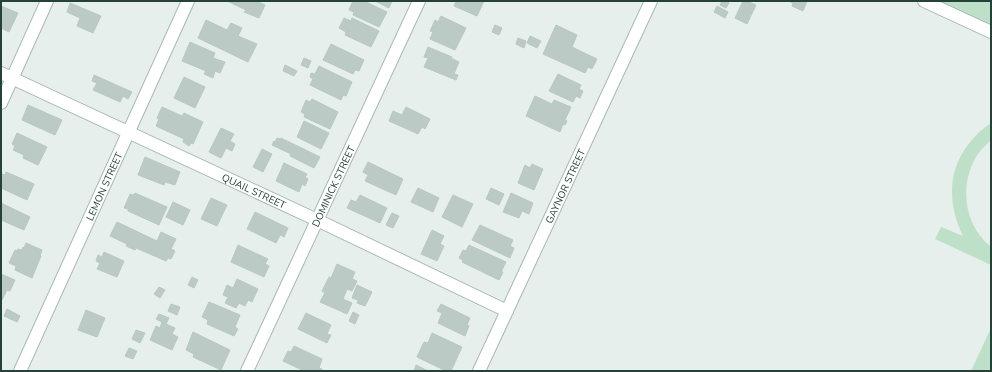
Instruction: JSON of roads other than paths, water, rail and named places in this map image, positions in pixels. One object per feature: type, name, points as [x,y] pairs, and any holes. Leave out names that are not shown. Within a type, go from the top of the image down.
[{"type":"street","points":[[1,103],[47,1]]},
{"type":"street","name":"LEMON STREET","points":[[20,371],[188,1]]},
{"type":"street","name":"DOMINICK STREET","points":[[247,371],[419,1]]},
{"type":"street","name":"GAYNOR STREET","points":[[479,371],[651,1]]},
{"type":"street","points":[[924,1],[991,32]]},
{"type":"street","name":"QUAIL STREET","points":[[1,73],[317,220],[507,311]]}]
